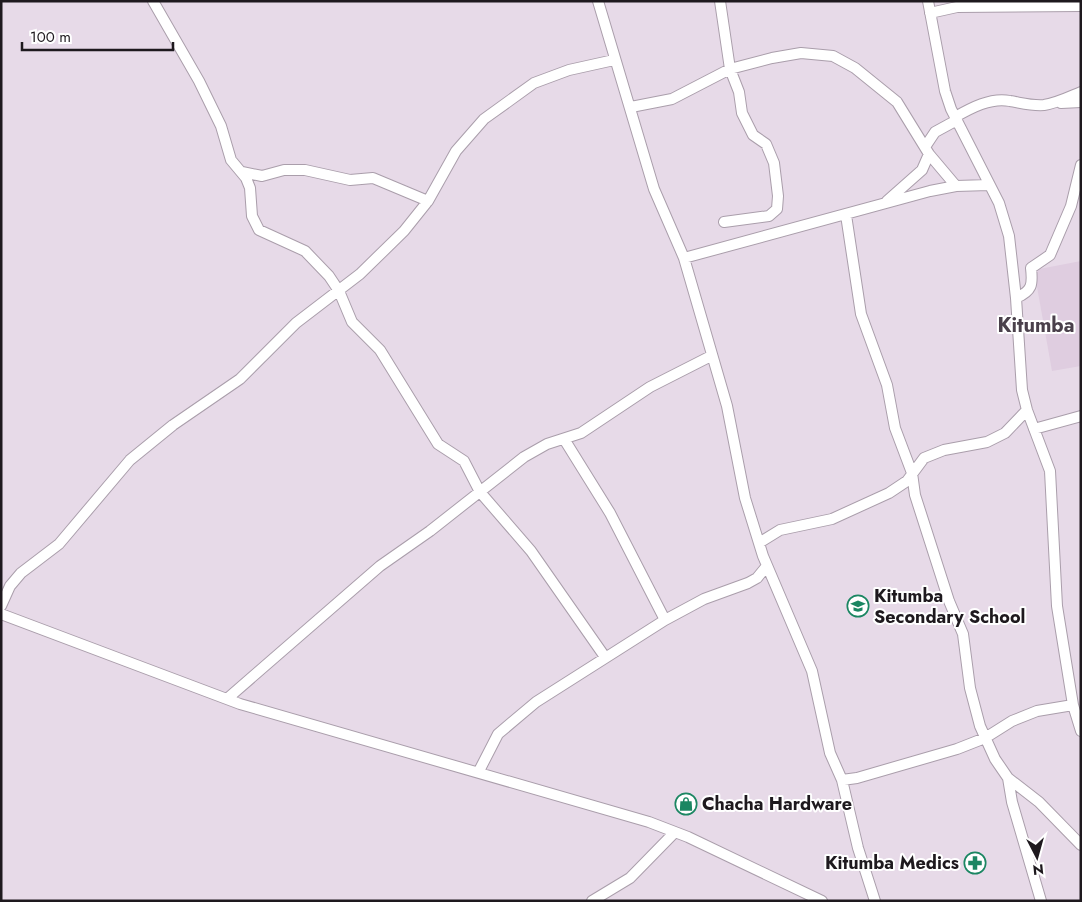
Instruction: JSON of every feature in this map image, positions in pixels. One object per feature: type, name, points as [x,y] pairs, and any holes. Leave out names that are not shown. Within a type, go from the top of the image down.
[{"type":"street","points":[[153,1],[199,81],[221,126],[231,160],[242,172],[250,188],[252,216],[260,230],[306,251],[316,260],[339,291],[352,322],[380,350],[438,444],[464,461],[480,492],[531,551],[606,657]]},
{"type":"street","points":[[598,1],[614,60],[631,107],[654,189],[684,258],[727,406],[745,498],[766,567],[808,660],[830,753],[843,784],[858,848],[875,901]]},
{"type":"street","points":[[720,1],[730,69],[739,92],[742,113],[753,135],[769,148],[776,172],[778,202],[776,209],[769,216],[724,222]]},
{"type":"street","points":[[928,1],[945,91],[956,119],[999,203],[1009,236],[1016,298],[1020,370],[1027,410],[1050,471],[1057,606],[1073,705],[1079,716],[1081,731]]},
{"type":"street","points":[[930,13],[957,6],[1081,6]]},
{"type":"street","points":[[631,107],[672,99],[730,69],[794,54],[812,52],[833,56],[855,68],[891,96],[907,116],[927,151],[956,186]]},
{"type":"street","points":[[1,606],[10,586],[21,573],[59,544],[130,460],[173,425],[240,379],[296,323],[360,274],[398,237],[428,201],[467,137],[523,89],[554,74],[614,60]]},
{"type":"street","points":[[1052,103],[1081,92]]},
{"type":"street","points":[[881,206],[922,170],[935,132],[973,108],[992,102],[1009,100],[1031,105],[1081,102]]},
{"type":"street","points":[[1016,298],[1027,294],[1032,287],[1031,268],[1050,255],[1071,206],[1081,166]]},
{"type":"street","points":[[242,172],[262,176],[284,170],[305,170],[350,180],[373,178],[428,201]]},
{"type":"street","points":[[684,258],[956,186],[989,185]]},
{"type":"street","points":[[846,216],[861,314],[887,385],[895,428],[912,473],[917,501],[929,532],[949,601],[963,634],[970,688],[985,738],[1008,778],[1012,802],[1041,901]]},
{"type":"street","points":[[228,698],[380,566],[430,531],[524,457],[547,444],[564,439],[590,427],[650,387],[711,356]]},
{"type":"street","points":[[759,543],[780,530],[832,519],[898,488],[924,458],[932,454],[987,442],[1005,432],[1027,410]]},
{"type":"street","points":[[1034,429],[1081,416]]},
{"type":"street","points":[[564,439],[610,513],[665,620]]},
{"type":"street","points":[[479,771],[491,744],[510,722],[606,657],[665,620],[704,599],[748,583],[757,578],[766,567]]},
{"type":"street","points":[[1,614],[228,698],[289,718],[479,771],[649,822],[676,832],[822,901]]},
{"type":"street","points":[[843,784],[857,778],[957,749],[985,738],[1026,714],[1073,705]]},
{"type":"street","points":[[1008,778],[1039,802],[1081,845]]},
{"type":"street","points":[[592,901],[630,878],[676,832]]},
{"type":"shaded area","points":[[1081,261],[1081,366],[1052,371],[1034,270]]},
{"type":"place","name":"Kitumba Secondary School","points":[[858,606]]},
{"type":"place","name":"Chacha Hardware","points":[[686,804]]},
{"type":"place","name":"Kitumba Medics","points":[[975,863]]},
{"type":"district","name":"Kitumba","points":[[1036,325]]}]
